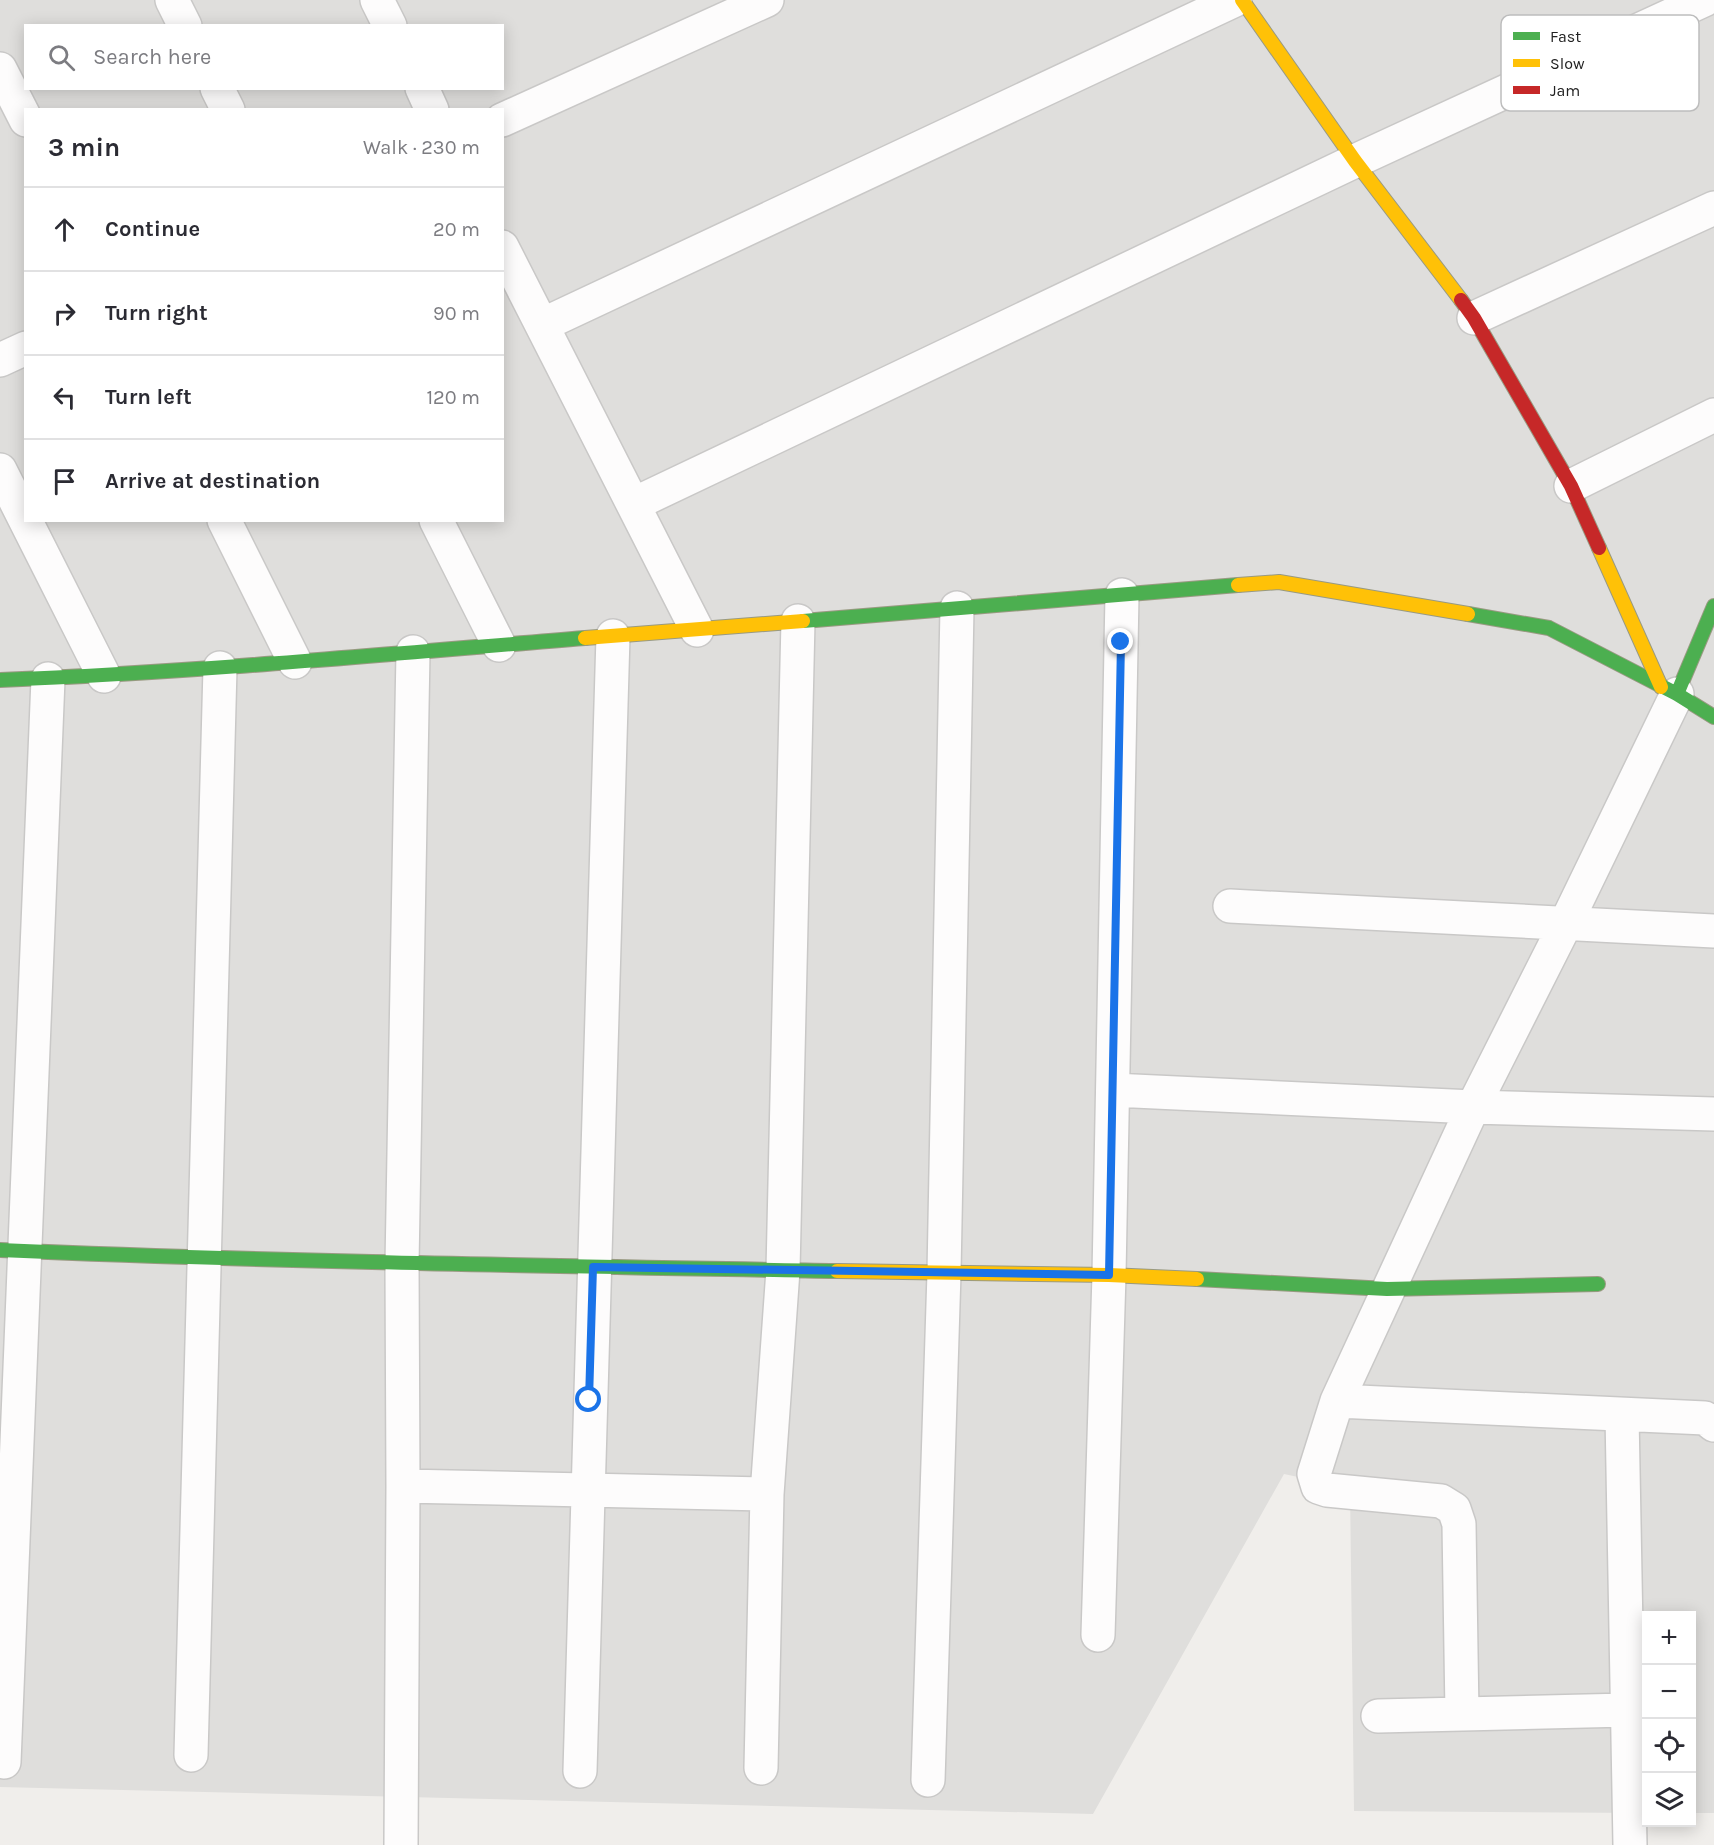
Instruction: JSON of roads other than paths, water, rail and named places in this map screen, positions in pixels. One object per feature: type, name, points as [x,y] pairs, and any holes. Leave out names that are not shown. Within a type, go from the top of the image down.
[{"type":"street","points":[[172,0],[184,24]]},
{"type":"street","points":[[377,0],[389,24]]},
{"type":"street","points":[[504,119],[767,0]]},
{"type":"street","points":[[542,325],[1235,0]]},
{"type":"street","points":[[1242,0],[1355,161],[1474,318],[1571,486],[1669,691]]},
{"type":"street","points":[[1671,15],[1704,0]]},
{"type":"street","points":[[0,69],[24,116]]},
{"type":"street","points":[[218,90],[227,108]]},
{"type":"street","points":[[423,90],[431,108]]},
{"type":"street","points":[[633,504],[1501,94]]},
{"type":"street","points":[[1474,318],[1714,208]]},
{"type":"street","points":[[504,251],[697,630]]},
{"type":"street","points":[[0,360],[24,349]]},
{"type":"street","points":[[1571,486],[1714,415]]},
{"type":"street","points":[[0,470],[24,517]]},
{"type":"street","points":[[0,534],[24,522]]},
{"type":"street","points":[[27,522],[104,676]]},
{"type":"street","points":[[226,522],[295,662]]},
{"type":"street","points":[[437,522],[499,645]]},
{"type":"street","points":[[0,680],[220,668],[1279,582],[1549,628],[1714,717]]},
{"type":"street","points":[[1098,1635],[1109,1275],[1122,595]]},
{"type":"street","points":[[1462,1714],[1459,1524],[1454,1509],[1441,1501],[1327,1491],[1318,1487],[1314,1474],[1336,1401],[1387,1289],[1473,1107],[1566,923],[1669,691],[1714,606]]},
{"type":"street","points":[[928,1780],[944,1273],[957,608]]},
{"type":"street","points":[[761,1768],[767,1494],[783,1270],[798,621]]},
{"type":"street","points":[[580,1771],[613,636]]},
{"type":"street","points":[[401,1845],[404,1486],[402,1264],[413,652]]},
{"type":"street","points":[[191,1755],[220,668]]},
{"type":"street","points":[[4,1762],[12,1250],[48,679]]},
{"type":"street","points":[[1230,906],[1714,932]]},
{"type":"street","points":[[1113,1090],[1473,1107],[1714,1113]]},
{"type":"street","points":[[12,1250],[203,1259],[402,1264],[1109,1275],[1387,1289],[1598,1284]]},
{"type":"street","points":[[1336,1401],[1705,1418],[1714,1425]]},
{"type":"street","points":[[1622,1415],[1630,1845]]},
{"type":"street","points":[[404,1486],[767,1494]]},
{"type":"street","points":[[1378,1716],[1627,1710]]}]
